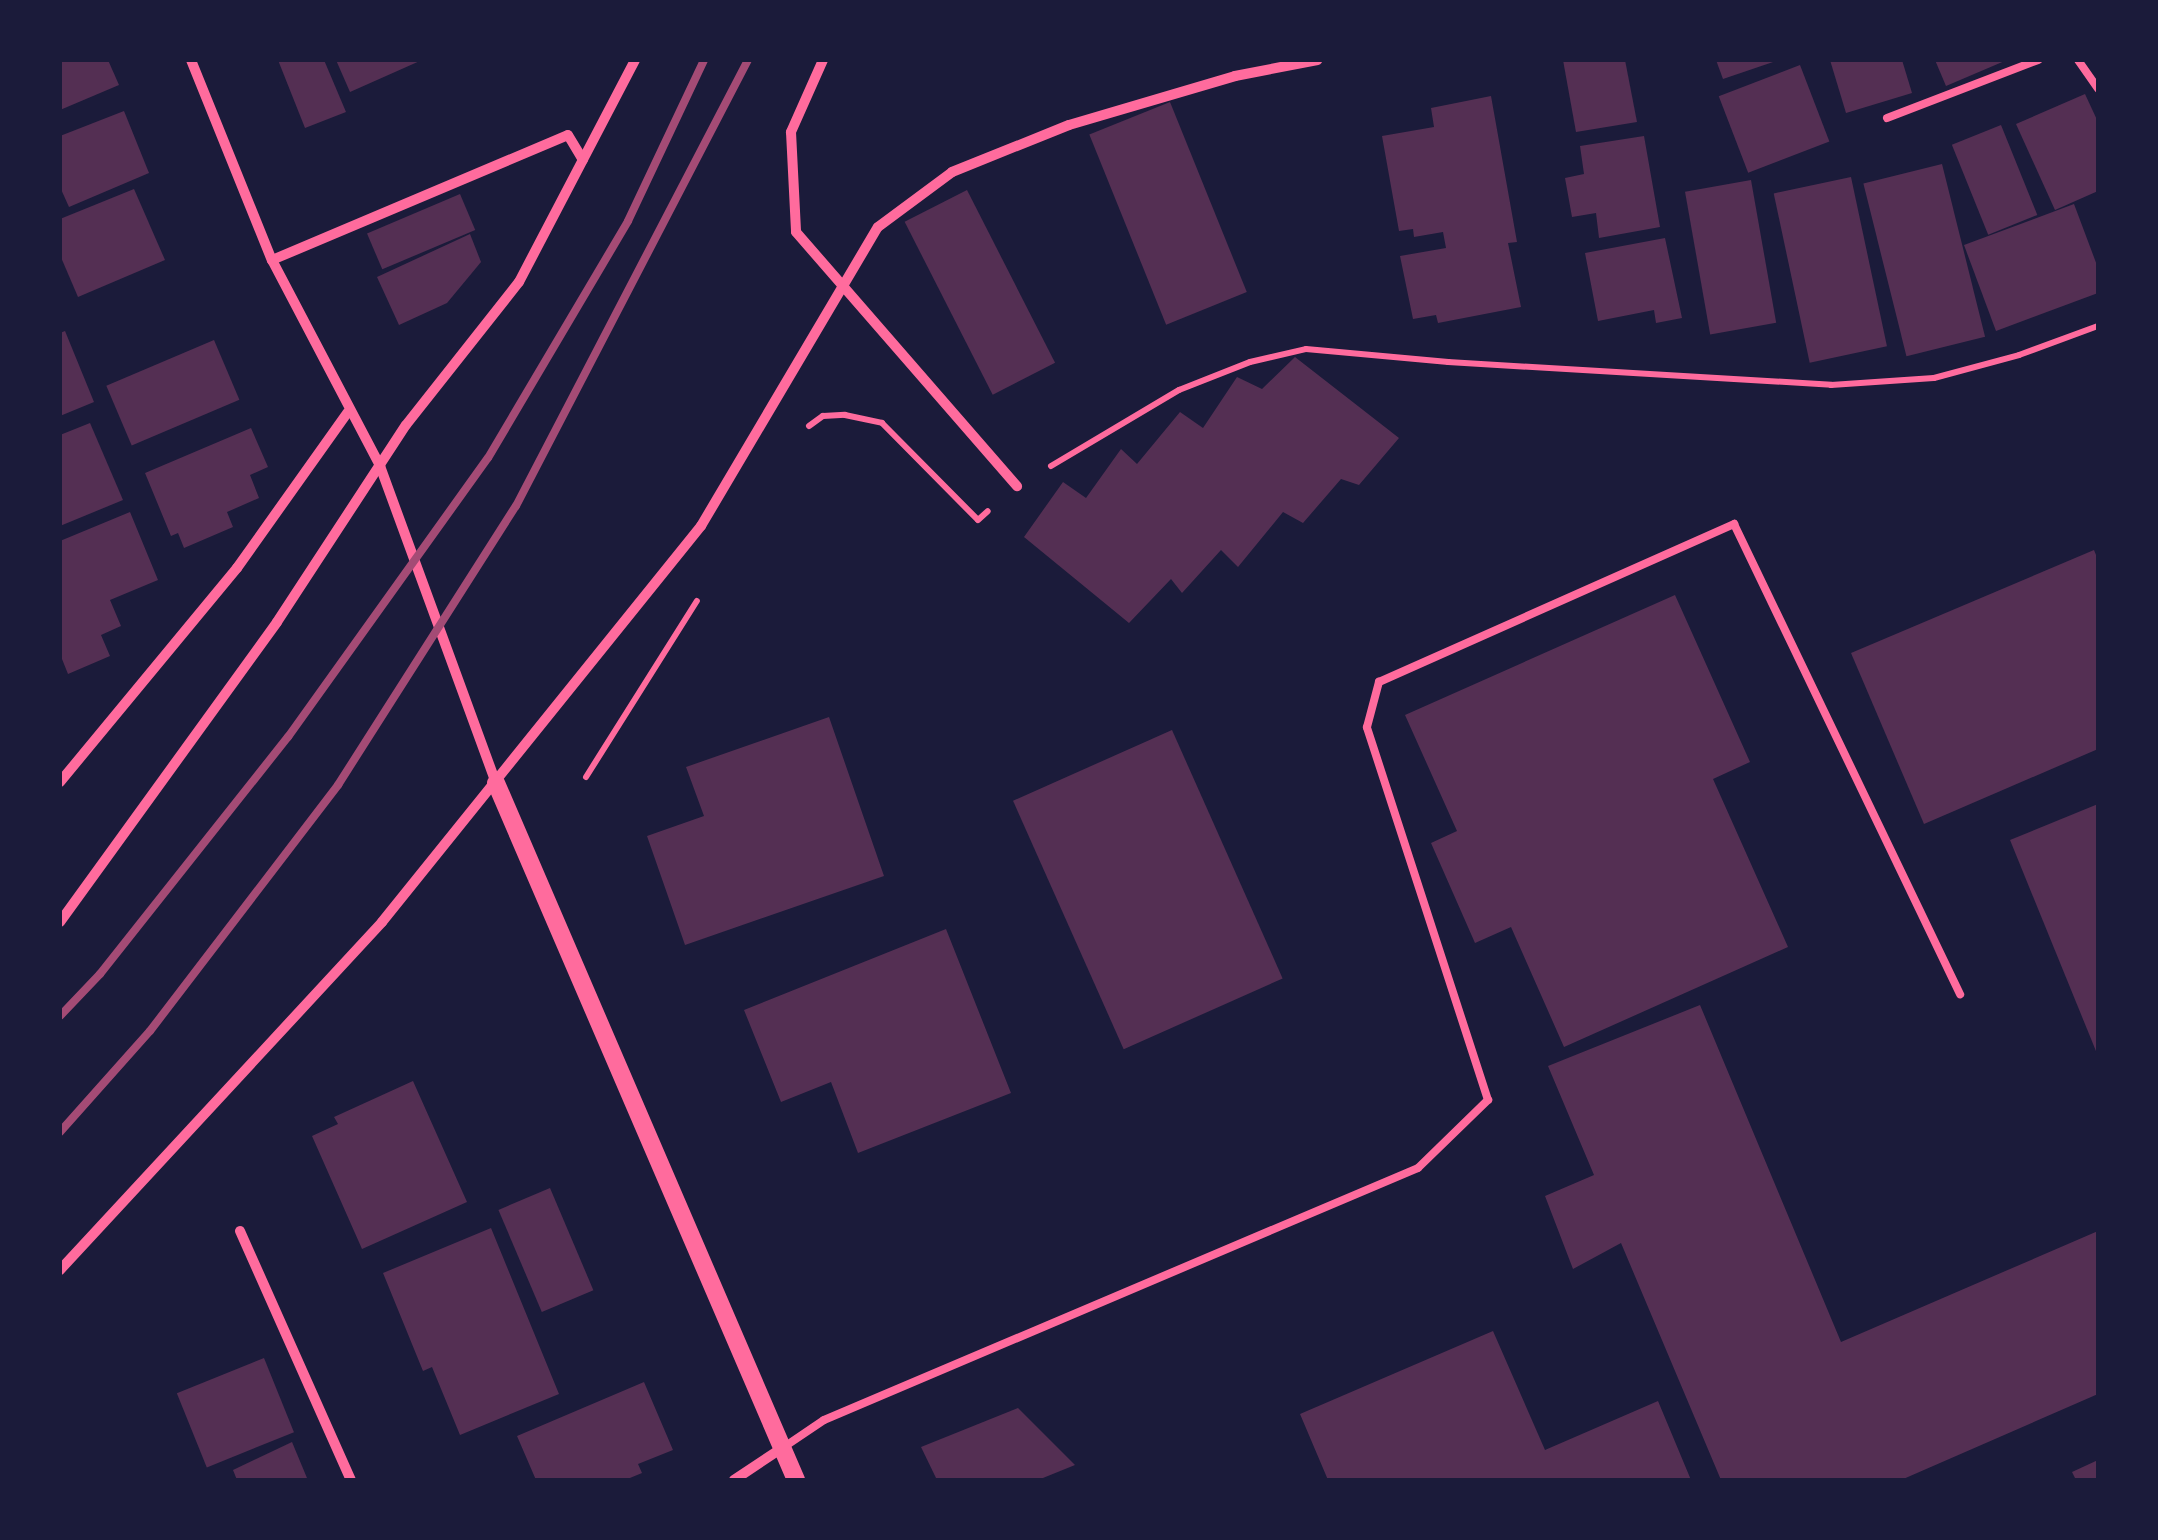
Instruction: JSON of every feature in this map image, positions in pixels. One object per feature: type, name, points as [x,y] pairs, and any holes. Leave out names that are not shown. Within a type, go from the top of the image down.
[{"type":"street","points":[[191,60],[272,260],[348,412],[380,466],[496,783],[796,1480]]},
{"type":"street","points":[[60,922],[277,622],[406,425],[519,282],[635,60]]},
{"type":"street","points":[[823,60],[791,132],[796,232],[1017,486]]},
{"type":"street","points":[[60,1270],[382,922],[701,526],[845,290],[878,228],[952,172],[1069,124],[1235,76],[1317,60]]},
{"type":"street","points":[[272,260],[568,134],[583,160]]},
{"type":"street","points":[[60,782],[238,568],[348,412]]},
{"type":"street","points":[[240,1231],[351,1480]]},
{"type":"street","points":[[734,1480],[782,1448]]},
{"type":"lane","points":[[1888,118],[2038,60]]},
{"type":"lane","points":[[2078,60],[2098,89]]},
{"type":"lane","points":[[782,1448],[824,1420],[1418,1168],[1488,1100],[1367,727],[1379,682],[1734,524],[1960,994]]},
{"type":"path","points":[[807,428],[823,416],[864,416],[882,424],[978,520],[1017,486],[1179,390],[1250,362],[1306,349],[1448,362],[1831,385],[1934,378],[2019,355],[2098,326]]},
{"type":"path","points":[[586,778],[702,594]]},
{"type":"building","points":[[60,60],[108,60],[119,85],[60,110]]},
{"type":"building","points":[[278,60],[324,60],[346,112],[305,128]]},
{"type":"building","points":[[336,60],[422,60],[350,92]]},
{"type":"building","points":[[1563,60],[1625,60],[1637,122],[1576,132]]},
{"type":"building","points":[[1716,60],[1776,60],[1776,61],[1723,79]]},
{"type":"building","points":[[1830,60],[1902,60],[1912,93],[1846,113]]},
{"type":"building","points":[[1935,60],[2007,60],[1946,86]]},
{"type":"building","points":[[1800,65],[1829,142],[1748,173],[1719,96]]},
{"type":"building","points":[[2085,94],[2098,122],[2098,191],[2055,210],[2016,124]]},
{"type":"building","points":[[1491,96],[1517,242],[1508,243],[1521,307],[1438,323],[1436,315],[1413,319],[1400,256],[1446,248],[1443,232],[1414,237],[1413,229],[1399,231],[1382,136],[1434,127],[1431,108]]},
{"type":"building","points":[[1170,102],[1247,292],[1166,325],[1089,135]]},
{"type":"building","points":[[124,111],[149,173],[69,207],[60,187],[60,136]]},
{"type":"building","points":[[2001,125],[2037,215],[1988,235],[1952,145]]},
{"type":"building","points":[[1644,136],[1660,227],[1599,238],[1596,213],[1572,217],[1565,178],[1584,174],[1580,146]]},
{"type":"building","points":[[1942,164],[1985,337],[1906,356],[1863,184]]},
{"type":"building","points":[[1851,177],[1887,346],[1810,363],[1774,193]]},
{"type":"building","points":[[1751,180],[1776,323],[1710,334],[1685,192]]},
{"type":"building","points":[[134,189],[165,260],[78,297],[60,255],[60,219]]},
{"type":"building","points":[[967,190],[1055,363],[993,395],[905,222]]},
{"type":"building","points":[[460,194],[475,230],[382,269],[367,233]]},
{"type":"building","points":[[2074,204],[2098,268],[2098,293],[1996,331],[1964,245]]},
{"type":"building","points":[[470,234],[481,262],[447,303],[399,325],[377,277]]},
{"type":"building","points":[[1665,238],[1682,318],[1656,323],[1654,310],[1598,321],[1585,253]]},
{"type":"building","points":[[65,331],[94,402],[60,416],[60,333]]},
{"type":"building","points":[[214,340],[239,400],[132,446],[106,386]]},
{"type":"building","points":[[1295,357],[1399,438],[1359,485],[1341,479],[1303,523],[1283,512],[1238,567],[1221,550],[1182,593],[1171,579],[1129,623],[1024,537],[1063,482],[1086,498],[1121,449],[1137,464],[1180,412],[1203,428],[1237,377],[1262,389]]},
{"type":"building","points":[[90,423],[123,500],[60,526],[60,435]]},
{"type":"building","points":[[251,428],[268,467],[250,475],[259,498],[227,512],[233,527],[184,548],[178,533],[171,536],[145,473]]},
{"type":"building","points":[[130,512],[158,580],[110,600],[121,626],[101,635],[110,656],[68,674],[60,654],[60,541]]},
{"type":"building","points":[[2094,550],[2098,560],[2098,749],[1924,824],[1851,653]]},
{"type":"building","points":[[1675,595],[1750,762],[1713,779],[1788,947],[1564,1047],[1511,927],[1475,943],[1431,843],[1457,831],[1405,715]]},
{"type":"building","points":[[829,717],[884,876],[685,945],[647,836],[704,816],[686,767]]},
{"type":"building","points":[[1172,730],[1283,978],[1124,1049],[1013,801]]},
{"type":"building","points":[[2098,804],[2098,1056],[2010,840]]},
{"type":"building","points":[[946,929],[1011,1093],[858,1153],[831,1082],[781,1102],[744,1010]]},
{"type":"building","points":[[1700,1005],[1841,1342],[2098,1231],[2098,1394],[1901,1480],[1721,1480],[1621,1243],[1573,1269],[1545,1196],[1594,1175],[1548,1066]]},
{"type":"building","points":[[413,1081],[467,1202],[362,1249],[312,1136],[338,1124],[334,1117]]},
{"type":"building","points":[[550,1188],[593,1290],[542,1312],[498,1210]]},
{"type":"building","points":[[491,1228],[559,1394],[460,1435],[432,1367],[423,1371],[383,1273]]},
{"type":"building","points":[[1493,1331],[1545,1450],[1658,1401],[1691,1480],[1328,1480],[1300,1414]]},
{"type":"building","points":[[264,1358],[294,1432],[207,1467],[177,1393]]},
{"type":"building","points":[[644,1382],[673,1450],[638,1464],[642,1473],[625,1480],[536,1480],[517,1436]]},
{"type":"building","points":[[1018,1408],[1075,1465],[1038,1480],[937,1480],[921,1447]]},
{"type":"building","points":[[292,1442],[307,1478],[237,1480],[233,1470]]},
{"type":"building","points":[[2098,1460],[2098,1480],[2076,1480],[2072,1472]]},
{"type":"railway","points":[[60,1016],[100,974],[288,737],[488,458],[628,221],[704,60]]},
{"type":"railway","points":[[60,1132],[150,1031],[338,785],[516,506],[748,60]]}]
